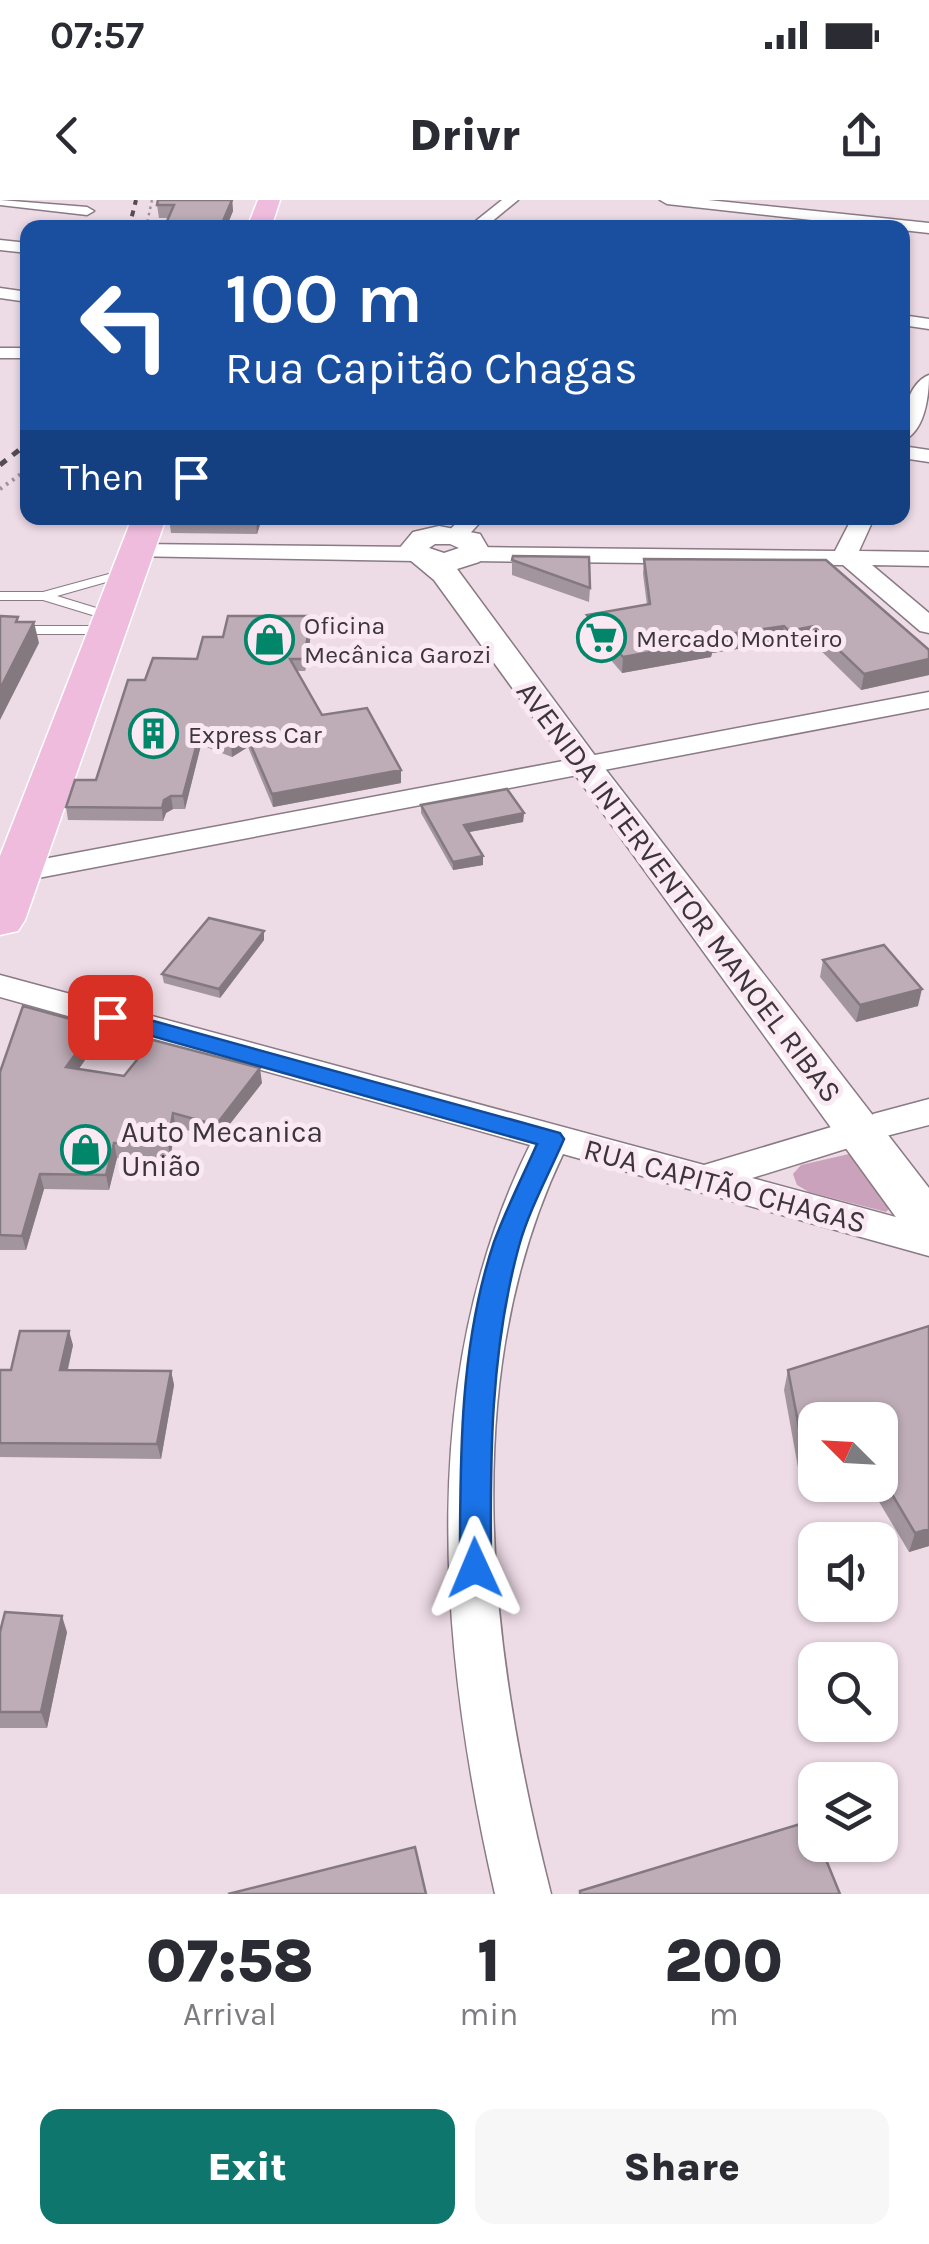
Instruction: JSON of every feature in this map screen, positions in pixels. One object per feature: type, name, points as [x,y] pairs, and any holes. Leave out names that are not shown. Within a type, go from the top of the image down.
[{"type":"main road","points":[[0,920],[8,873],[137,546]]},
{"type":"street","points":[[485,220],[511,200]]},
{"type":"street","points":[[667,200],[761,205],[871,220]]},
{"type":"street","points":[[0,201],[89,205]]},
{"type":"street","points":[[910,419],[929,381]]},
{"type":"street","name":"AVENIDA INTERVENTOR MANOEL RIBAS","points":[[414,525],[445,541],[445,574],[891,1122],[929,1178]]},
{"type":"street","points":[[848,554],[859,525]]},
{"type":"street","points":[[137,546],[445,541],[658,553],[929,555]]},
{"type":"street","points":[[848,554],[929,626]]},
{"type":"street","points":[[8,873],[929,700]]},
{"type":"street","name":"RUA CAPITÃO CHAGAS","points":[[0,986],[929,1241]]},
{"type":"street","points":[[700,1180],[891,1122]]},
{"type":"street","name":"AVENIDA INTERVENTOR MANOEL RIBAS","points":[[891,1122],[929,1225]]},
{"type":"street","points":[[523,1894],[492,1745],[481,1646],[475,1552],[475,1446],[488,1320],[507,1242],[552,1139]]},
{"type":"lane","points":[[43,596],[137,546]]},
{"type":"lane","points":[[0,596],[43,596],[109,624]]},
{"type":"lane","points":[[0,630],[109,624]]},
{"type":"shaded area","points":[[849,1154],[890,1208],[886,1212],[809,1192],[797,1185],[793,1174],[801,1165]]},
{"type":"building","points":[[158,200],[232,200],[223,220],[167,220],[174,205],[157,205]]},
{"type":"building","points":[[513,556],[589,557],[590,588],[512,560]]},
{"type":"building","points":[[644,559],[826,560],[929,650],[929,659],[864,674],[814,626],[789,631],[784,626],[709,637],[713,641],[623,657],[587,615],[650,604]]},
{"type":"building","points":[[0,616],[18,617],[16,622],[34,622],[0,689]]},
{"type":"building","points":[[228,616],[311,616],[304,659],[290,659],[322,715],[367,708],[401,770],[272,794],[246,734],[231,744],[200,732],[183,796],[164,800],[162,808],[66,807],[75,780],[96,780],[128,680],[145,680],[153,658],[197,659],[203,637],[223,637]]},
{"type":"building","points":[[507,789],[524,813],[464,825],[483,856],[453,862],[421,805]]},
{"type":"building","points":[[209,918],[264,931],[219,989],[162,974]]},
{"type":"building","points":[[884,945],[922,989],[860,1005],[823,960]]},
{"type":"building","points":[[23,1006],[96,1026],[66,1067],[124,1076],[153,1040],[260,1068],[216,1125],[173,1113],[168,1143],[114,1143],[106,1175],[40,1174],[22,1236],[0,1235],[0,1072]]},
{"type":"building","points":[[929,1326],[929,1529],[915,1533],[897,1502],[898,1402],[798,1402],[798,1422],[788,1370]]},
{"type":"building","points":[[20,1331],[69,1331],[60,1370],[171,1371],[157,1444],[0,1443],[0,1370],[11,1370]]},
{"type":"building","points":[[5,1612],[62,1616],[41,1712],[0,1712],[0,1632]]},
{"type":"building","points":[[798,1825],[798,1862],[827,1862],[840,1894],[580,1894]]},
{"type":"building","points":[[415,1847],[426,1894],[228,1894]]},
{"type":"railway","points":[[131,220],[136,200]]},
{"type":"railway","points":[[0,465],[20,449]]},
{"type":"place","name":"Mercado Monteiro","points":[[601,638]]},
{"type":"place","name":"Oficina Mecânica Garozi","points":[[269,639]]},
{"type":"place","name":"Express Car","points":[[153,734]]},
{"type":"place","name":"Auto Mecanica União","points":[[86,1149]]},
{"type":"route","points":[[110,1017],[552,1139],[507,1242],[488,1320],[475,1446],[475,1568]]}]
